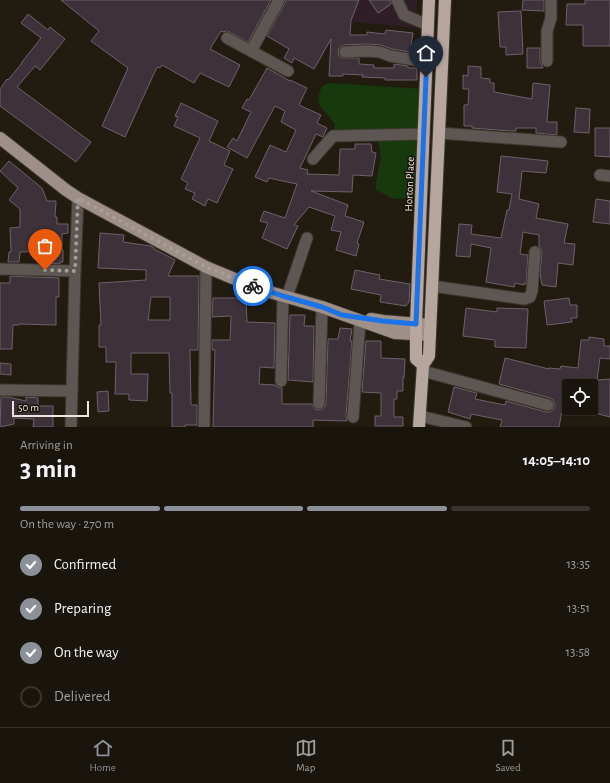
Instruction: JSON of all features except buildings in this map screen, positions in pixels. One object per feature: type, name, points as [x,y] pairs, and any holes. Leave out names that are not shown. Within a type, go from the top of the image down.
[{"type":"highway","name":"Horton Place","points":[[423,368],[416,359],[416,329],[427,62],[428,0]]},
{"type":"highway","name":"Horton Place","points":[[420,422],[423,368],[429,356],[445,0]]},
{"type":"main road","points":[[0,138],[78,198],[206,267],[259,289],[322,307],[395,333],[416,329]]},
{"type":"main road","points":[[342,315],[383,321],[416,329],[430,330]]},
{"type":"street","points":[[251,51],[279,0]]},
{"type":"street","points":[[397,0],[404,14],[428,25]]},
{"type":"street","points":[[547,61],[547,31],[551,18],[551,0]]},
{"type":"street","points":[[227,38],[288,71]]},
{"type":"street","points":[[345,52],[380,52],[390,56],[427,62]]},
{"type":"street","points":[[313,159],[334,136],[424,134]]},
{"type":"street","points":[[439,134],[561,142]]},
{"type":"street","points":[[71,427],[78,198]]},
{"type":"street","points":[[281,381],[285,297],[307,238]]},
{"type":"street","points":[[432,286],[524,299],[530,297],[532,291],[535,252]]},
{"type":"street","points":[[204,427],[206,267]]},
{"type":"street","points":[[0,269],[75,271]]},
{"type":"street","points":[[319,403],[322,307]]},
{"type":"street","points":[[353,417],[360,321]]},
{"type":"street","points":[[423,368],[548,406]]},
{"type":"street","points":[[0,390],[72,391]]},
{"type":"street","points":[[420,422],[466,427]]},
{"type":"shaded area","points":[[347,0],[417,0],[416,28],[338,20]]},
{"type":"green space","points":[[329,83],[425,89],[418,197],[394,199],[376,190],[381,157],[378,140],[333,137],[335,124],[318,103],[322,86]]},
{"type":"way so far","points":[[45,270],[75,271],[78,198],[206,267],[253,286]]},
{"type":"route","points":[[253,286],[322,307],[342,315],[416,324],[426,77]]}]
